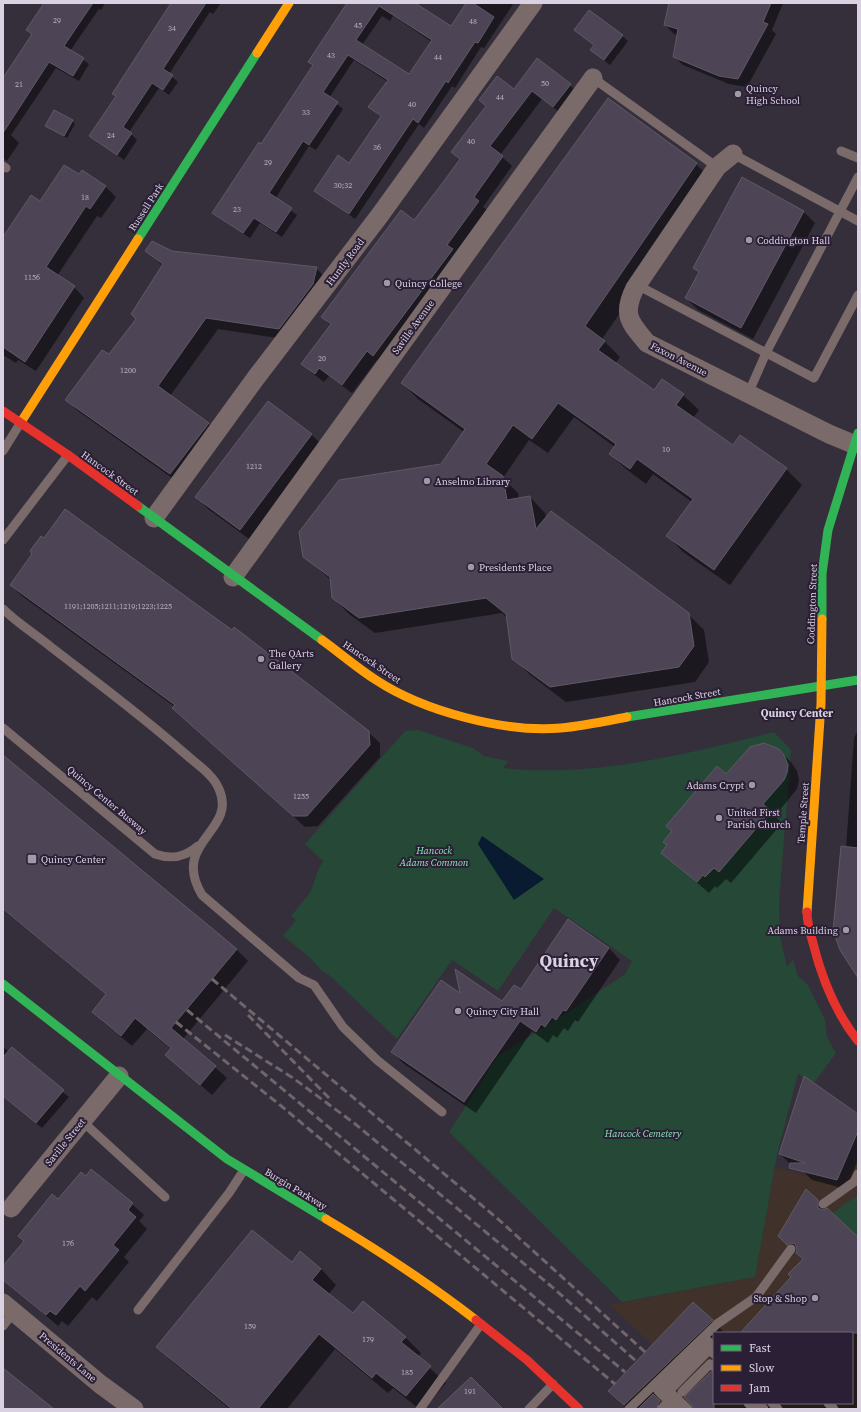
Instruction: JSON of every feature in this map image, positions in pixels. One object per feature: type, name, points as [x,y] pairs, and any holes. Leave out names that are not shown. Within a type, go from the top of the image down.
[{"type":"main road","name":"Russell Park","points":[[21,422],[289,3]]},
{"type":"main road","name":"Hancock Street","points":[[3,411],[68,455],[376,680],[397,692],[445,711],[500,724],[540,729],[588,725],[858,680]]},
{"type":"main road","name":"Coddington Street","points":[[822,685],[822,574],[828,530],[839,487],[856,438]]},
{"type":"main road","name":"Temple Street","points":[[822,685],[807,917],[812,942],[832,999],[858,1041]]},
{"type":"main road","name":"Burgin Parkway","points":[[3,984],[197,1137],[244,1170],[413,1273],[481,1324],[553,1384],[579,1409]]},
{"type":"street","name":"Huntly Road","points":[[154,518],[255,379],[380,215],[533,3]]},
{"type":"street","name":"Saville Avenue","points":[[233,577],[593,78]]},
{"type":"street","name":"Faxon Avenue","points":[[733,154],[717,167],[637,285],[628,302],[628,317],[636,331],[647,343],[829,434],[856,438]]},
{"type":"street","name":"Saville Street","points":[[11,1208],[119,1076]]},
{"type":"street","name":"Presidents Lane","points":[[7,1314],[134,1409]]},
{"type":"lane","points":[[593,78],[717,167]]},
{"type":"lane","points":[[841,151],[858,158]]},
{"type":"lane","points":[[733,154],[858,222]]},
{"type":"lane","points":[[748,394],[766,353],[858,177]]},
{"type":"lane","points":[[637,285],[814,378],[858,294]]},
{"type":"lane","points":[[3,451],[21,422]]},
{"type":"lane","points":[[3,540],[68,455]]},
{"type":"lane","points":[[3,609],[158,730],[210,776],[219,787],[224,802],[221,815],[195,856],[192,869],[195,884],[202,895],[299,978],[314,986],[343,1027],[378,1060],[442,1112]]},
{"type":"lane","name":"Quincy Center Busway","points":[[3,728],[155,854],[166,858],[179,857],[190,852],[204,840]]},
{"type":"lane","points":[[82,1121],[165,1197]]},
{"type":"lane","points":[[138,1310],[229,1193],[244,1170]]},
{"type":"lane","points":[[823,1204],[854,1182],[858,1174]]},
{"type":"lane","points":[[629,1409],[717,1324],[756,1297],[791,1248]]},
{"type":"lane","points":[[420,1409],[481,1324]]},
{"type":"lane","points":[[676,1409],[658,1391],[708,1341],[713,1346]]},
{"type":"lane","points":[[681,1409],[663,1392],[708,1345],[713,1349]]},
{"type":"lane","points":[[692,1348],[713,1368]]},
{"type":"lane","points":[[688,1409],[669,1391],[709,1350],[713,1353]]},
{"type":"lane","points":[[694,1409],[676,1391],[710,1356],[713,1360]]},
{"type":"lane","points":[[682,1392],[710,1364],[713,1368]]},
{"type":"lane","points":[[529,1409],[553,1384]]},
{"type":"lane","points":[[661,1409],[668,1402],[676,1409]]},
{"type":"shaded area","points":[[858,1154],[858,1409],[627,1409],[608,1391],[652,1344],[609,1305],[755,1277],[775,1167],[843,1186]]},
{"type":"green space","points":[[418,730],[473,748],[484,756],[508,761],[503,768],[537,770],[571,770],[640,762],[674,756],[774,732],[791,750],[779,903],[780,936],[787,967],[793,960],[798,976],[808,985],[825,1020],[827,1037],[836,1053],[814,1083],[798,1074],[777,1155],[755,1277],[622,1302],[449,1132],[498,1056],[567,1013],[625,974],[632,961],[554,908],[498,991],[452,960],[397,1039],[328,974],[322,971],[308,956],[283,936],[296,920],[291,916],[310,893],[323,861],[305,844],[405,731]]},
{"type":"green space","points":[[858,1195],[858,1237],[832,1213]]},
{"type":"water","points":[[482,836],[544,879],[514,900],[478,844]]},
{"type":"building","points":[[44,3],[93,3],[64,46],[84,58],[73,76],[49,62],[3,133],[3,78],[32,34],[26,30]]},
{"type":"building","points":[[171,3],[206,3],[163,69],[173,75],[163,90],[152,83],[123,127],[132,133],[117,155],[89,136],[116,96],[112,94]]},
{"type":"building","points":[[347,3],[415,3],[451,26],[466,3],[473,3],[494,17],[478,43],[475,42],[448,83],[446,81],[418,123],[413,119],[349,214],[314,191],[338,155],[349,163],[381,116],[368,107],[388,80],[348,55],[323,92],[338,102],[309,145],[303,141],[269,193],[292,208],[276,232],[254,218],[243,233],[212,213],[259,142],[261,144],[313,65],[308,62]],"holes":[[[379,6],[432,40],[409,74],[356,40]]]},
{"type":"building","points":[[669,3],[771,3],[763,22],[768,24],[738,79],[719,76],[673,57],[678,29],[664,25]]},
{"type":"building","points":[[589,10],[623,35],[604,60],[590,50],[594,45],[574,30]]},
{"type":"building","points":[[537,58],[571,84],[553,107],[532,91],[490,146],[503,156],[474,197],[479,201],[447,245],[453,249],[373,356],[367,351],[342,385],[319,368],[315,374],[301,364],[331,324],[321,317],[401,210],[414,220],[460,159],[451,152],[486,106],[479,100],[497,76],[514,89]]},
{"type":"building","points":[[608,98],[697,163],[585,326],[605,341],[598,350],[654,390],[662,379],[684,394],[676,405],[733,445],[740,435],[787,468],[714,570],[666,536],[693,499],[637,459],[630,469],[609,454],[616,444],[558,403],[532,439],[513,425],[486,464],[503,476],[507,500],[530,496],[536,529],[551,511],[689,613],[694,646],[679,667],[550,687],[512,659],[506,614],[486,598],[359,618],[332,598],[330,577],[303,557],[299,532],[339,480],[441,464],[465,429],[401,383]]},
{"type":"building","points":[[54,110],[73,120],[64,136],[45,126]]},
{"type":"building","points":[[64,165],[79,174],[82,170],[106,186],[90,209],[86,206],[46,267],[75,286],[25,362],[3,347],[3,237],[31,195],[40,201]]},
{"type":"building","name":"Coddington Hall","points":[[742,177],[804,211],[741,328],[685,298],[699,272],[693,268]]},
{"type":"building","points":[[152,241],[172,251],[317,267],[313,284],[279,329],[206,318],[158,386],[209,423],[170,474],[65,400],[102,350],[109,354],[136,319],[131,314],[163,264],[145,251]]},
{"type":"building","points":[[268,401],[312,434],[240,530],[195,497]]},
{"type":"building","points":[[65,509],[232,630],[234,627],[369,731],[370,745],[307,816],[293,816],[172,708],[175,705],[10,585],[32,554],[30,551],[41,536],[44,538]]},
{"type":"building","name":"United First Parish Church","points":[[764,743],[779,749],[784,755],[788,765],[784,780],[763,804],[771,811],[719,872],[714,868],[705,877],[703,875],[697,882],[661,853],[667,845],[663,842],[672,831],[666,826],[717,766],[726,774],[750,747]]},
{"type":"building","points":[[3,755],[237,949],[171,1028],[216,1066],[200,1085],[165,1055],[171,1048],[135,1018],[121,1036],[92,1012],[106,994],[3,909]]},
{"type":"building","name":"Adams Building","points":[[841,846],[858,848],[858,978],[840,950],[833,931]]},
{"type":"building","name":"Quincy City Hall","points":[[568,919],[609,948],[566,1011],[563,1010],[556,1020],[552,1017],[545,1027],[541,1024],[536,1032],[520,1021],[464,1102],[391,1052],[441,980],[460,993],[455,969],[502,1001],[514,985],[521,989]]},
{"type":"building","points":[[12,1047],[64,1090],[36,1123],[3,1096],[3,1057]]},
{"type":"building","points":[[804,1076],[858,1114],[858,1131],[837,1180],[789,1168],[790,1163],[805,1163],[779,1154]]},
{"type":"building","points":[[91,1169],[133,1203],[128,1210],[136,1217],[113,1245],[119,1250],[85,1291],[80,1286],[56,1315],[50,1311],[46,1315],[3,1280],[3,1266],[24,1241],[18,1236],[52,1194],[58,1199],[81,1172],[86,1176]]},
{"type":"building","name":"Stop & Shop","points":[[806,1189],[818,1200],[818,1208],[823,1210],[827,1208],[858,1237],[858,1333],[741,1332],[791,1277],[788,1274],[803,1259],[796,1253],[797,1249],[795,1244],[791,1243],[787,1245],[778,1236]]},
{"type":"building","points":[[252,1230],[292,1262],[300,1251],[321,1269],[312,1280],[353,1313],[363,1301],[406,1337],[401,1342],[431,1366],[406,1396],[376,1373],[372,1378],[319,1334],[258,1409],[232,1409],[156,1347]]},
{"type":"building","points":[[693,1302],[713,1320],[624,1405],[608,1391]]},
{"type":"building","points":[[3,1368],[54,1409],[3,1409]]},
{"type":"building","points":[[711,1372],[713,1373],[714,1409],[694,1409],[684,1397]]},
{"type":"building","points":[[471,1377],[503,1409],[437,1409]]},
{"type":"building","points":[[653,1394],[660,1401],[655,1409],[638,1409]]},
{"type":"railway","points":[[212,979],[498,1219],[645,1352]]},
{"type":"railway","points":[[187,1010],[625,1372]]},
{"type":"railway","points":[[248,1015],[330,1099]]},
{"type":"railway","points":[[176,1022],[280,1105],[615,1384]]},
{"type":"railway","points":[[225,1035],[293,1078],[354,1123],[551,1286],[636,1361]]},
{"type":"traffic: fast","points":[[138,239],[257,53]]},
{"type":"traffic: fast","points":[[822,619],[822,574],[828,530],[858,433]]},
{"type":"traffic: fast","points":[[138,506],[322,640]]},
{"type":"traffic: fast","points":[[627,717],[858,680]]},
{"type":"traffic: fast","points":[[3,984],[227,1159],[326,1219]]},
{"type":"traffic: slow","points":[[257,53],[289,3]]},
{"type":"traffic: slow","points":[[21,422],[138,239]]},
{"type":"traffic: slow","points":[[807,912],[821,704],[822,619]]},
{"type":"traffic: slow","points":[[322,640],[376,680],[395,691],[440,710],[465,718],[515,727],[539,729],[569,727],[627,717]]},
{"type":"traffic: slow","points":[[326,1219],[402,1267],[476,1320]]},
{"type":"traffic: jam","points":[[3,411],[68,455],[138,506]]},
{"type":"traffic: jam","points":[[807,912],[810,931],[830,995],[843,1019],[858,1041]]},
{"type":"traffic: jam","points":[[476,1320],[527,1360],[579,1409]]},
{"type":"place","name":"Quincy High School","points":[[738,94]]},
{"type":"place","name":"Coddington Hall","points":[[749,240]]},
{"type":"place","name":"Quincy College","points":[[387,283]]},
{"type":"place","name":"Anselmo Library","points":[[427,481]]},
{"type":"place","name":"Presidents Place","points":[[471,567]]},
{"type":"place","name":"The QArts Gallery","points":[[261,659]]},
{"type":"place","name":"Adams Crypt","points":[[752,785]]},
{"type":"place","name":"United First Parish Church","points":[[719,818]]},
{"type":"place","name":"Quincy Center","points":[[32,859]]},
{"type":"place","name":"Adams Building","points":[[846,930]]},
{"type":"place","name":"Quincy City Hall","points":[[458,1011]]},
{"type":"place","name":"Stop & Shop","points":[[815,1298]]},
{"type":"district","name":"Quincy Center","points":[[797,713]]},
{"type":"district","name":"Quincy","points":[[569,960]]},
{"type":"park label","name":"Hancock Adams Common","points":[[434,856]]},
{"type":"park label","name":"Hancock Cemetery","points":[[643,1133]]}]
